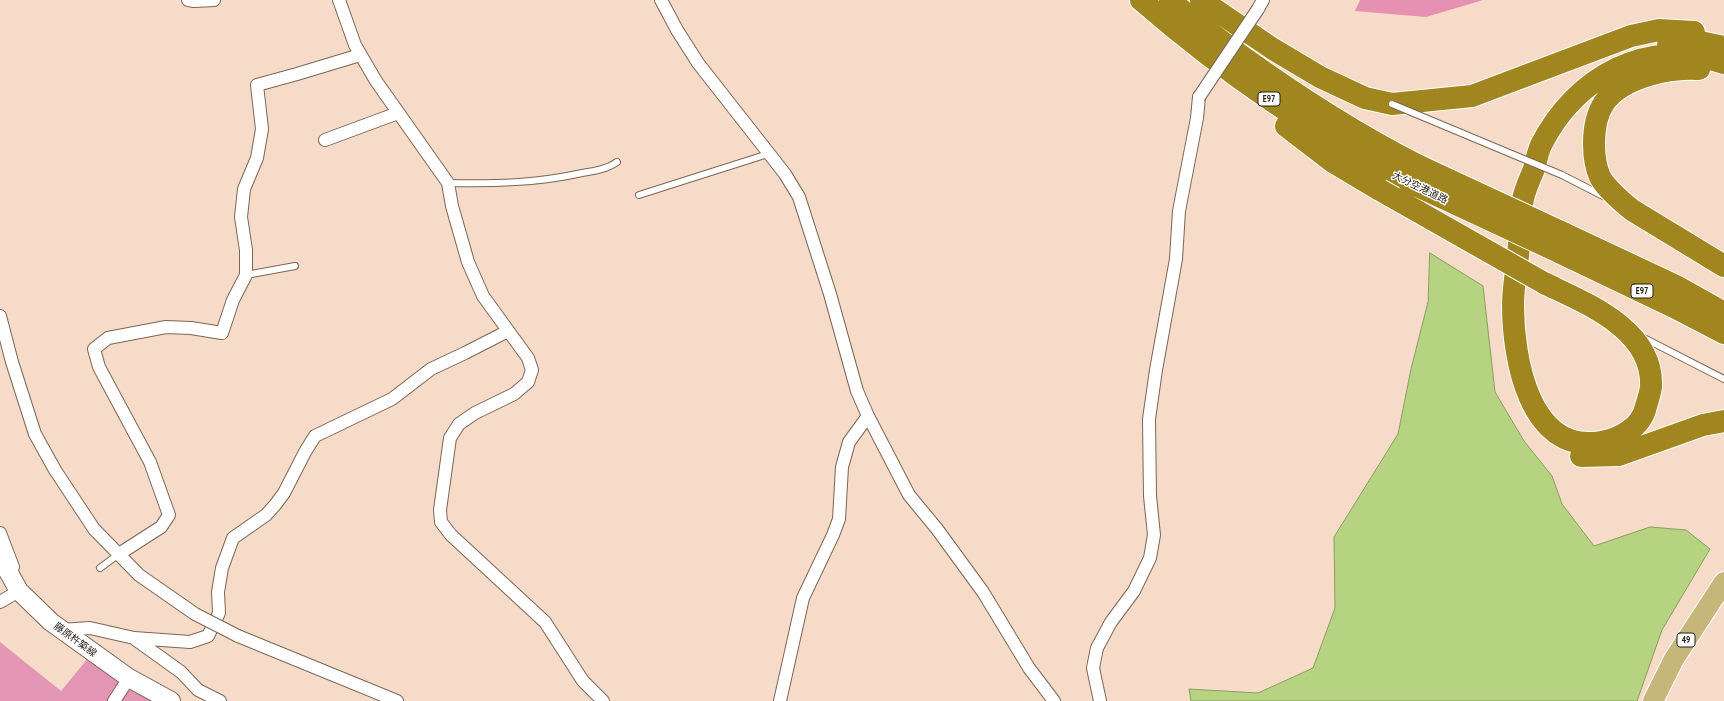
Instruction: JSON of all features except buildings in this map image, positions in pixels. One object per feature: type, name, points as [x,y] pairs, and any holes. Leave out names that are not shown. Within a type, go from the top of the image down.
[{"type":"highway","points":[[1135,0],[1191,55],[1333,162],[1380,190],[1544,283],[1596,308],[1623,327],[1642,351],[1648,366],[1651,386],[1645,412],[1633,428],[1618,438],[1599,443],[1574,442],[1560,436],[1547,426],[1535,409],[1523,379],[1515,341],[1513,304],[1523,199],[1541,146],[1562,114],[1581,91],[1607,73],[1630,62],[1661,56],[1688,56],[1724,63]]},
{"type":"highway","name":"大分空港道路","points":[[1141,0],[1213,60],[1257,91],[1317,130],[1377,166],[1414,174],[1561,243],[1678,287],[1724,313]]},
{"type":"highway","name":"大分空港道路","points":[[1170,0],[1265,73],[1319,109],[1375,143],[1414,174]]},
{"type":"highway","points":[[1201,0],[1273,50],[1320,77],[1365,98],[1392,104],[1472,96],[1551,68],[1623,39],[1659,30],[1693,32],[1724,40]]},
{"type":"highway","points":[[1724,47],[1700,42],[1662,46],[1624,53],[1587,70],[1566,92],[1546,117],[1528,146],[1514,198],[1505,290],[1506,327],[1511,372],[1521,408],[1531,426],[1539,436],[1564,453],[1588,457],[1619,456],[1703,425],[1724,421]]},
{"type":"highway","points":[[1724,71],[1688,68],[1648,75],[1621,87],[1604,103],[1594,128],[1594,152],[1600,178],[1620,200],[1632,210],[1724,266]]},
{"type":"highway","name":"大分空港道路","points":[[1561,243],[1653,296],[1724,333]]},
{"type":"main road","name":"藤原杵築線","points":[[0,557],[19,591],[56,626],[129,678],[171,701]]},
{"type":"main road","name":"49","points":[[1653,701],[1674,659],[1724,582]]},
{"type":"street","points":[[188,0],[214,0]]},
{"type":"street","points":[[339,0],[354,45],[376,82],[448,183],[452,206],[468,262],[483,296],[528,358],[532,370],[528,382],[514,394],[475,413],[459,424],[450,438],[440,510],[441,522],[451,535],[545,622],[583,681],[603,701]]},
{"type":"street","points":[[661,0],[677,30],[698,63],[785,174],[799,197],[830,294],[858,391],[868,416],[909,495],[937,529],[983,592],[1029,668],[1054,701]]},
{"type":"street","points":[[1100,701],[1093,668],[1097,648],[1110,622],[1134,591],[1150,558],[1154,536],[1150,496],[1149,418],[1176,259],[1180,211],[1197,118],[1199,97],[1261,5]]},
{"type":"street","points":[[118,554],[161,527],[169,515],[150,462],[99,367],[94,349],[108,338],[166,327],[191,328],[222,333],[233,300],[246,275],[246,250],[241,217],[244,189],[257,158],[262,129],[257,85],[360,55]]},
{"type":"street","points":[[325,140],[398,113]]},
{"type":"street","points":[[0,316],[12,362],[35,434],[55,470],[94,528],[139,575],[195,614],[238,636],[397,701]]},
{"type":"street","points":[[0,533],[16,575],[56,626],[90,628],[134,638],[190,642],[208,636],[219,613],[218,592],[222,568],[233,538],[266,515],[275,505],[284,493],[315,436],[392,399],[431,369],[508,331]]},
{"type":"street","points":[[780,701],[802,598],[833,535],[839,519],[842,468],[849,442],[868,416]]},
{"type":"street","points":[[0,602],[19,591]]},
{"type":"street","points":[[134,638],[181,672],[198,690],[220,701]]},
{"type":"street","points":[[114,701],[129,678]]},
{"type":"street","points":[[198,690],[199,695],[206,701]]},
{"type":"lane","points":[[1392,104],[1562,175],[1632,210]]},
{"type":"lane","points":[[639,195],[768,154]]},
{"type":"lane","points":[[448,183],[493,184],[553,180],[609,167],[617,162]]},
{"type":"lane","points":[[246,275],[295,266]]},
{"type":"lane","points":[[1623,327],[1724,379]]},
{"type":"lane","points":[[100,568],[118,554]]},
{"type":"shaded area","points":[[1360,0],[1483,0],[1426,17],[1355,11]]},
{"type":"shaded area","points":[[1430,253],[1483,286],[1495,392],[1524,441],[1552,476],[1562,504],[1594,546],[1650,527],[1686,530],[1710,549],[1662,630],[1637,701],[1191,701],[1189,689],[1258,693],[1313,668],[1335,608],[1334,537],[1398,434],[1411,369],[1428,302]]},
{"type":"shaded area","points":[[0,642],[61,691],[89,657],[151,701],[0,701]]}]
